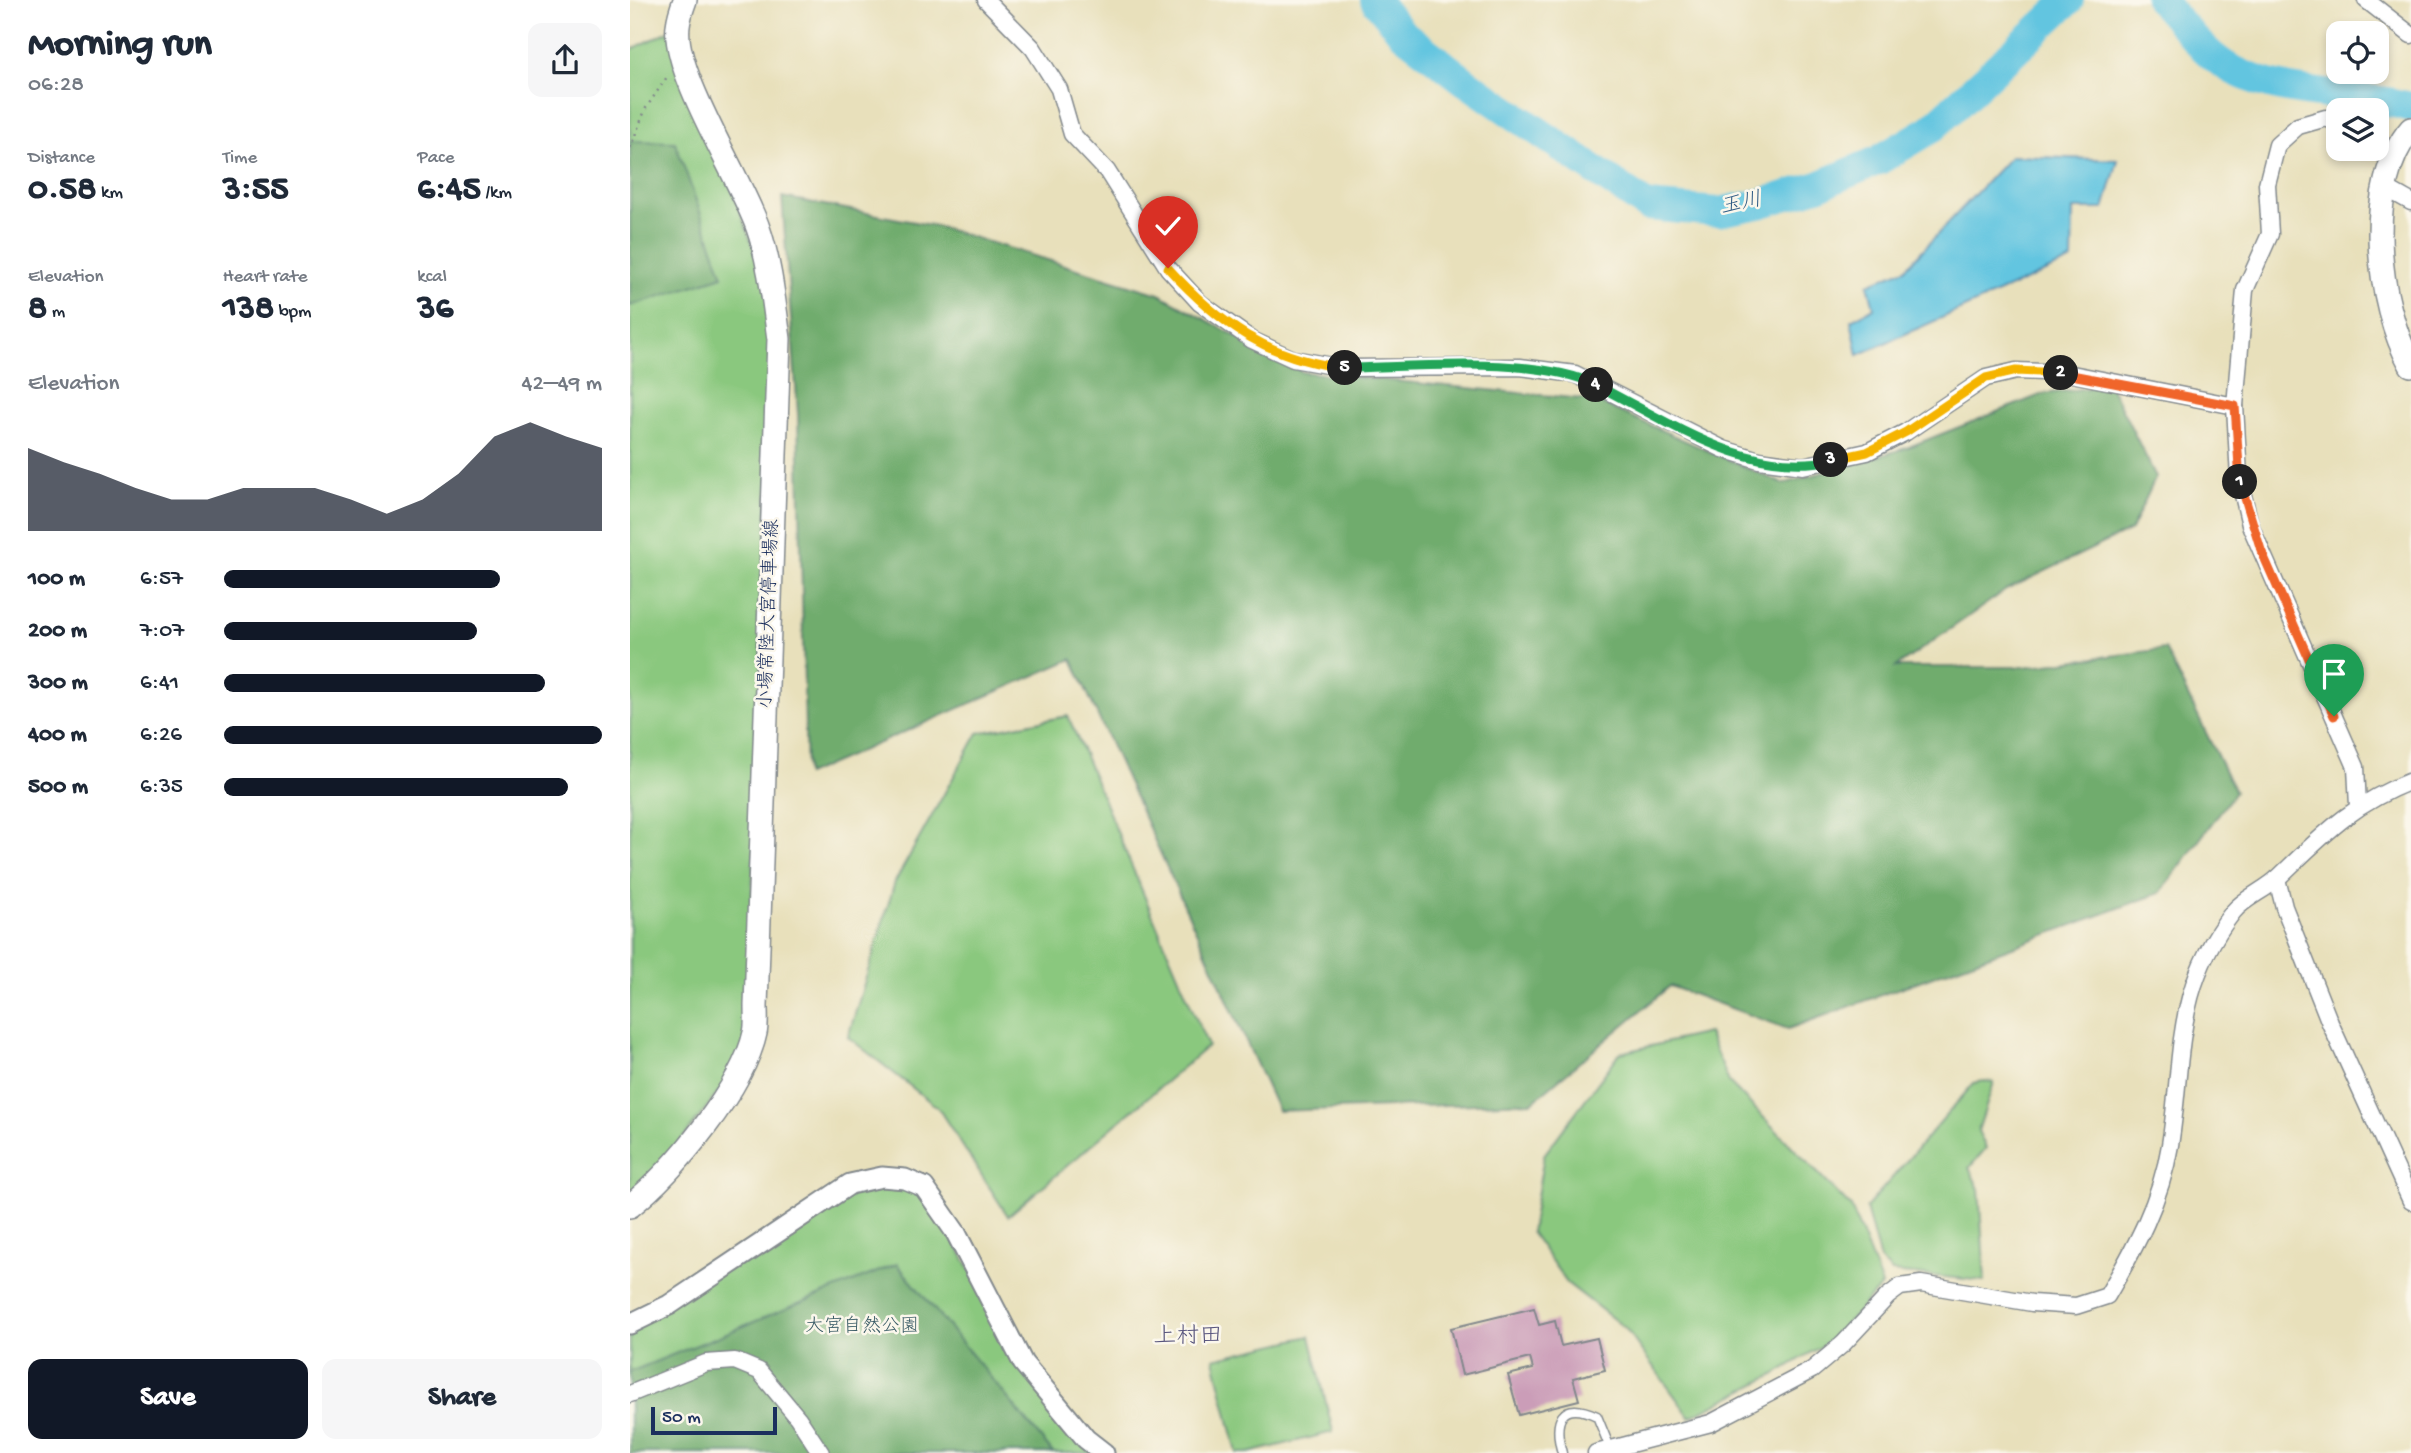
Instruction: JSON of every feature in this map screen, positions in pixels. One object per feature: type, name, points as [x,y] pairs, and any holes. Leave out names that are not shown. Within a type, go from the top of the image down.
[{"type":"main road","name":"小場常陸大宮停車場線","points":[[630,1206],[647,1192],[691,1145],[732,1083],[755,1033],[779,338],[760,231],[743,190],[707,120],[681,55],[677,27],[685,0]]},
{"type":"main road","points":[[2395,144],[2381,219],[2385,296],[2394,327],[2411,365]]},
{"type":"street","points":[[986,0],[1033,48],[1059,89],[1072,135],[1107,171],[1168,268],[1200,303],[1252,340],[1293,359],[1343,368],[1520,367],[1575,374],[1723,449],[1759,460],[1803,466],[1867,452],[1906,432],[1986,378],[2016,371],[2067,373],[2235,406]]},
{"type":"street","points":[[2366,0],[2411,35]]},
{"type":"street","points":[[2326,118],[2298,126],[2277,145],[2267,184],[2270,234],[2245,290],[2235,406],[2239,478],[2250,524],[2356,767],[2357,806]]},
{"type":"street","points":[[2386,188],[2411,202]]},
{"type":"street","points":[[1603,1450],[1711,1423],[1812,1370],[1843,1344],[1888,1296],[1900,1287],[1921,1284],[2032,1303],[2076,1306],[2107,1296],[2134,1251],[2155,1204],[2170,1147],[2181,1030],[2197,972],[2234,910],[2277,879],[2309,846],[2357,806],[2411,781]]},
{"type":"street","points":[[2277,879],[2284,907],[2330,1023],[2411,1201]]},
{"type":"street","points":[[630,1324],[669,1305],[850,1184],[882,1177],[905,1179],[924,1187],[956,1233],[1023,1363],[1086,1439],[1104,1453]]},
{"type":"street","points":[[630,1394],[706,1363],[735,1361],[759,1371],[798,1418],[821,1453]]},
{"type":"lane","points":[[1562,1453],[1557,1431],[1560,1419],[1568,1410],[1576,1409],[1597,1416],[1603,1450]]},
{"type":"path","points":[[630,148],[646,108],[681,55]]},
{"type":"green space","points":[[677,27],[707,120],[775,307],[746,1057],[630,1206],[630,50]]},
{"type":"green space","points":[[630,141],[675,142],[723,276],[630,306]]},
{"type":"green space","points":[[782,197],[936,226],[1159,294],[1302,372],[1593,400],[1783,484],[1906,448],[2043,394],[2110,385],[2156,477],[2131,530],[2006,590],[1896,667],[2023,667],[2165,649],[2235,792],[2160,893],[1788,1029],[1670,986],[1532,1102],[1278,1111],[1072,659],[806,775],[798,414]]},
{"type":"green space","points":[[1068,716],[1208,1046],[1008,1216],[938,1108],[848,1037],[895,882],[978,733]]},
{"type":"green space","points":[[1708,1033],[1729,1082],[1851,1207],[1882,1285],[1833,1339],[1774,1375],[1690,1417],[1625,1328],[1567,1283],[1531,1232],[1544,1155],[1620,1053]]},
{"type":"green space","points":[[1994,1082],[1978,1131],[1986,1148],[1969,1168],[1979,1189],[1985,1281],[1892,1272],[1880,1260],[1866,1208],[1974,1083]]},
{"type":"green space","name":"大宮自然公園","points":[[850,1184],[924,1187],[1023,1363],[1104,1453],[630,1453],[630,1324]]},
{"type":"green space","points":[[897,1264],[1053,1453],[630,1453],[630,1372]]},
{"type":"green space","points":[[1310,1336],[1333,1432],[1249,1453],[1237,1453],[1214,1359]]},
{"type":"water","points":[[2011,156],[2118,160],[2104,209],[2073,209],[2072,260],[1858,355],[1851,320],[1874,308],[1868,284],[1905,269]]},
{"type":"building","points":[[1534,1308],[1539,1325],[1555,1321],[1561,1346],[1597,1338],[1605,1370],[1573,1378],[1579,1400],[1519,1415],[1508,1375],[1533,1369],[1530,1358],[1462,1375],[1451,1328]]},
{"type":"waterway","name":"玉川","points":[[1375,0],[1402,33],[1466,82],[1647,206],[1718,212],[1759,204],[1818,186],[1879,160],[1931,129],[2069,0]]},
{"type":"waterway","name":"玉川","points":[[2160,0],[2213,56],[2233,70],[2254,79],[2298,90],[2411,107]]},
{"type":"district","name":"上村田","points":[[1188,1337]]},
{"type":"route","points":[[1168,268],[1200,303],[1252,340],[1293,359],[1343,368],[1520,367],[1575,374],[1723,449],[1759,460],[1803,466],[1867,452],[1906,432],[1986,378],[2016,371],[2067,373],[2235,406],[2239,478],[2250,524],[2334,716]]}]
